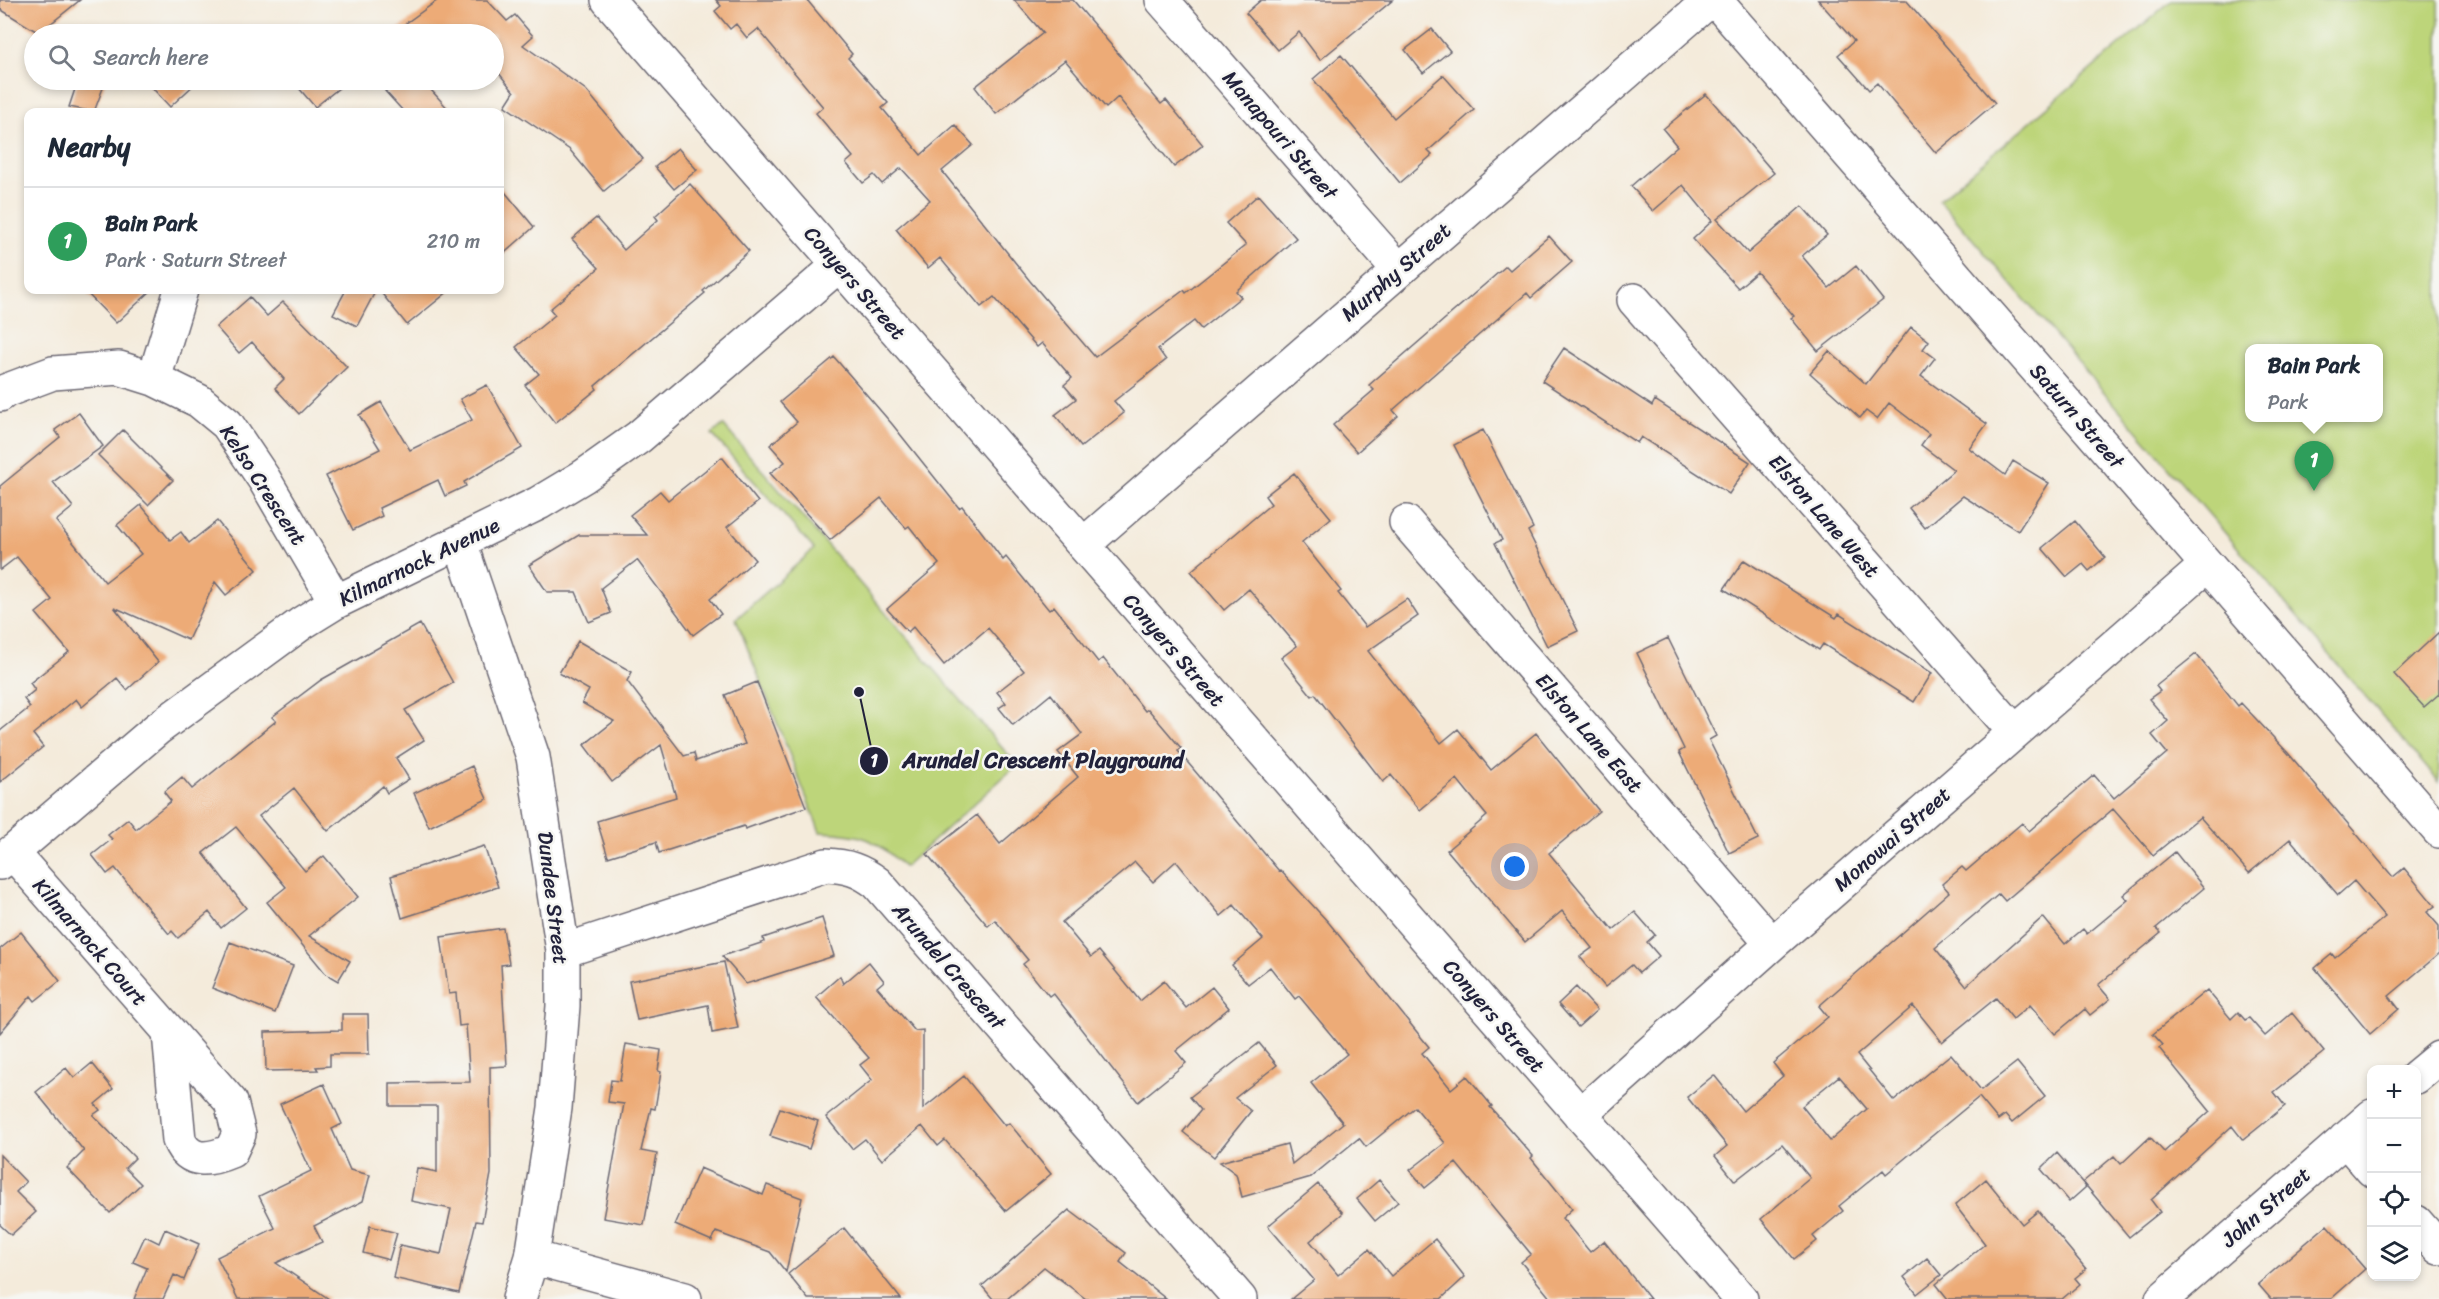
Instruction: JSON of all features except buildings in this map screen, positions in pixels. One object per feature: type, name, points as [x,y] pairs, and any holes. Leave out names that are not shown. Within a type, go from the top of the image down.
[{"type":"street","name":"Conyers Street","points":[[608,0],[1741,1299]]},
{"type":"street","name":"Manapouri Street","points":[[1162,0],[1399,270]]},
{"type":"street","name":"Murphy Street","points":[[1083,545],[1710,0]]},
{"type":"street","name":"Saturn Street","points":[[1715,0],[2439,831]]},
{"type":"street","name":"Kilmarnock Avenue","points":[[6,858],[158,729],[302,623],[336,602],[539,504],[584,476],[630,443],[839,265]]},
{"type":"street","points":[[154,378],[181,294]]},
{"type":"street","name":"Elston Lane West","points":[[1634,300],[2015,732]]},
{"type":"street","name":"Kelso Crescent","points":[[0,395],[52,373],[89,368],[119,368],[154,378],[199,401],[227,424],[264,479],[336,602]]},
{"type":"street","name":"Elston Lane East","points":[[1406,522],[1772,944]]},
{"type":"street","name":"Dundee Street","points":[[460,542],[533,757],[563,951],[563,1006],[555,1108],[531,1257],[519,1299]]},
{"type":"street","name":"Monowai Street","points":[[1580,1115],[1772,944],[2207,565]]},
{"type":"street","name":"Kilmarnock Court","points":[[6,858],[169,1033]]},
{"type":"street","name":"Arundel Crescent","points":[[563,951],[826,865],[849,867],[864,874],[877,883],[1240,1299]]},
{"type":"street","points":[[2421,1073],[2439,1058]]},
{"type":"street","name":"John Street","points":[[2162,1299],[2368,1119]]},
{"type":"street","points":[[2344,1139],[2367,1164]]},
{"type":"street","points":[[2420,1227],[2439,1248]]},
{"type":"street","points":[[531,1257],[685,1299]]},
{"type":"green space","points":[[2172,0],[2439,0],[2439,782],[1939,200]]},
{"type":"green space","points":[[723,425],[1017,765],[904,867],[884,849],[866,839],[847,834],[820,832],[736,619],[814,549],[712,434]]},
{"type":"place","name":"Bain Park","points":[[2314,491]]},
{"type":"place","name":"Arundel Crescent Playground","points":[[859,692]]}]
